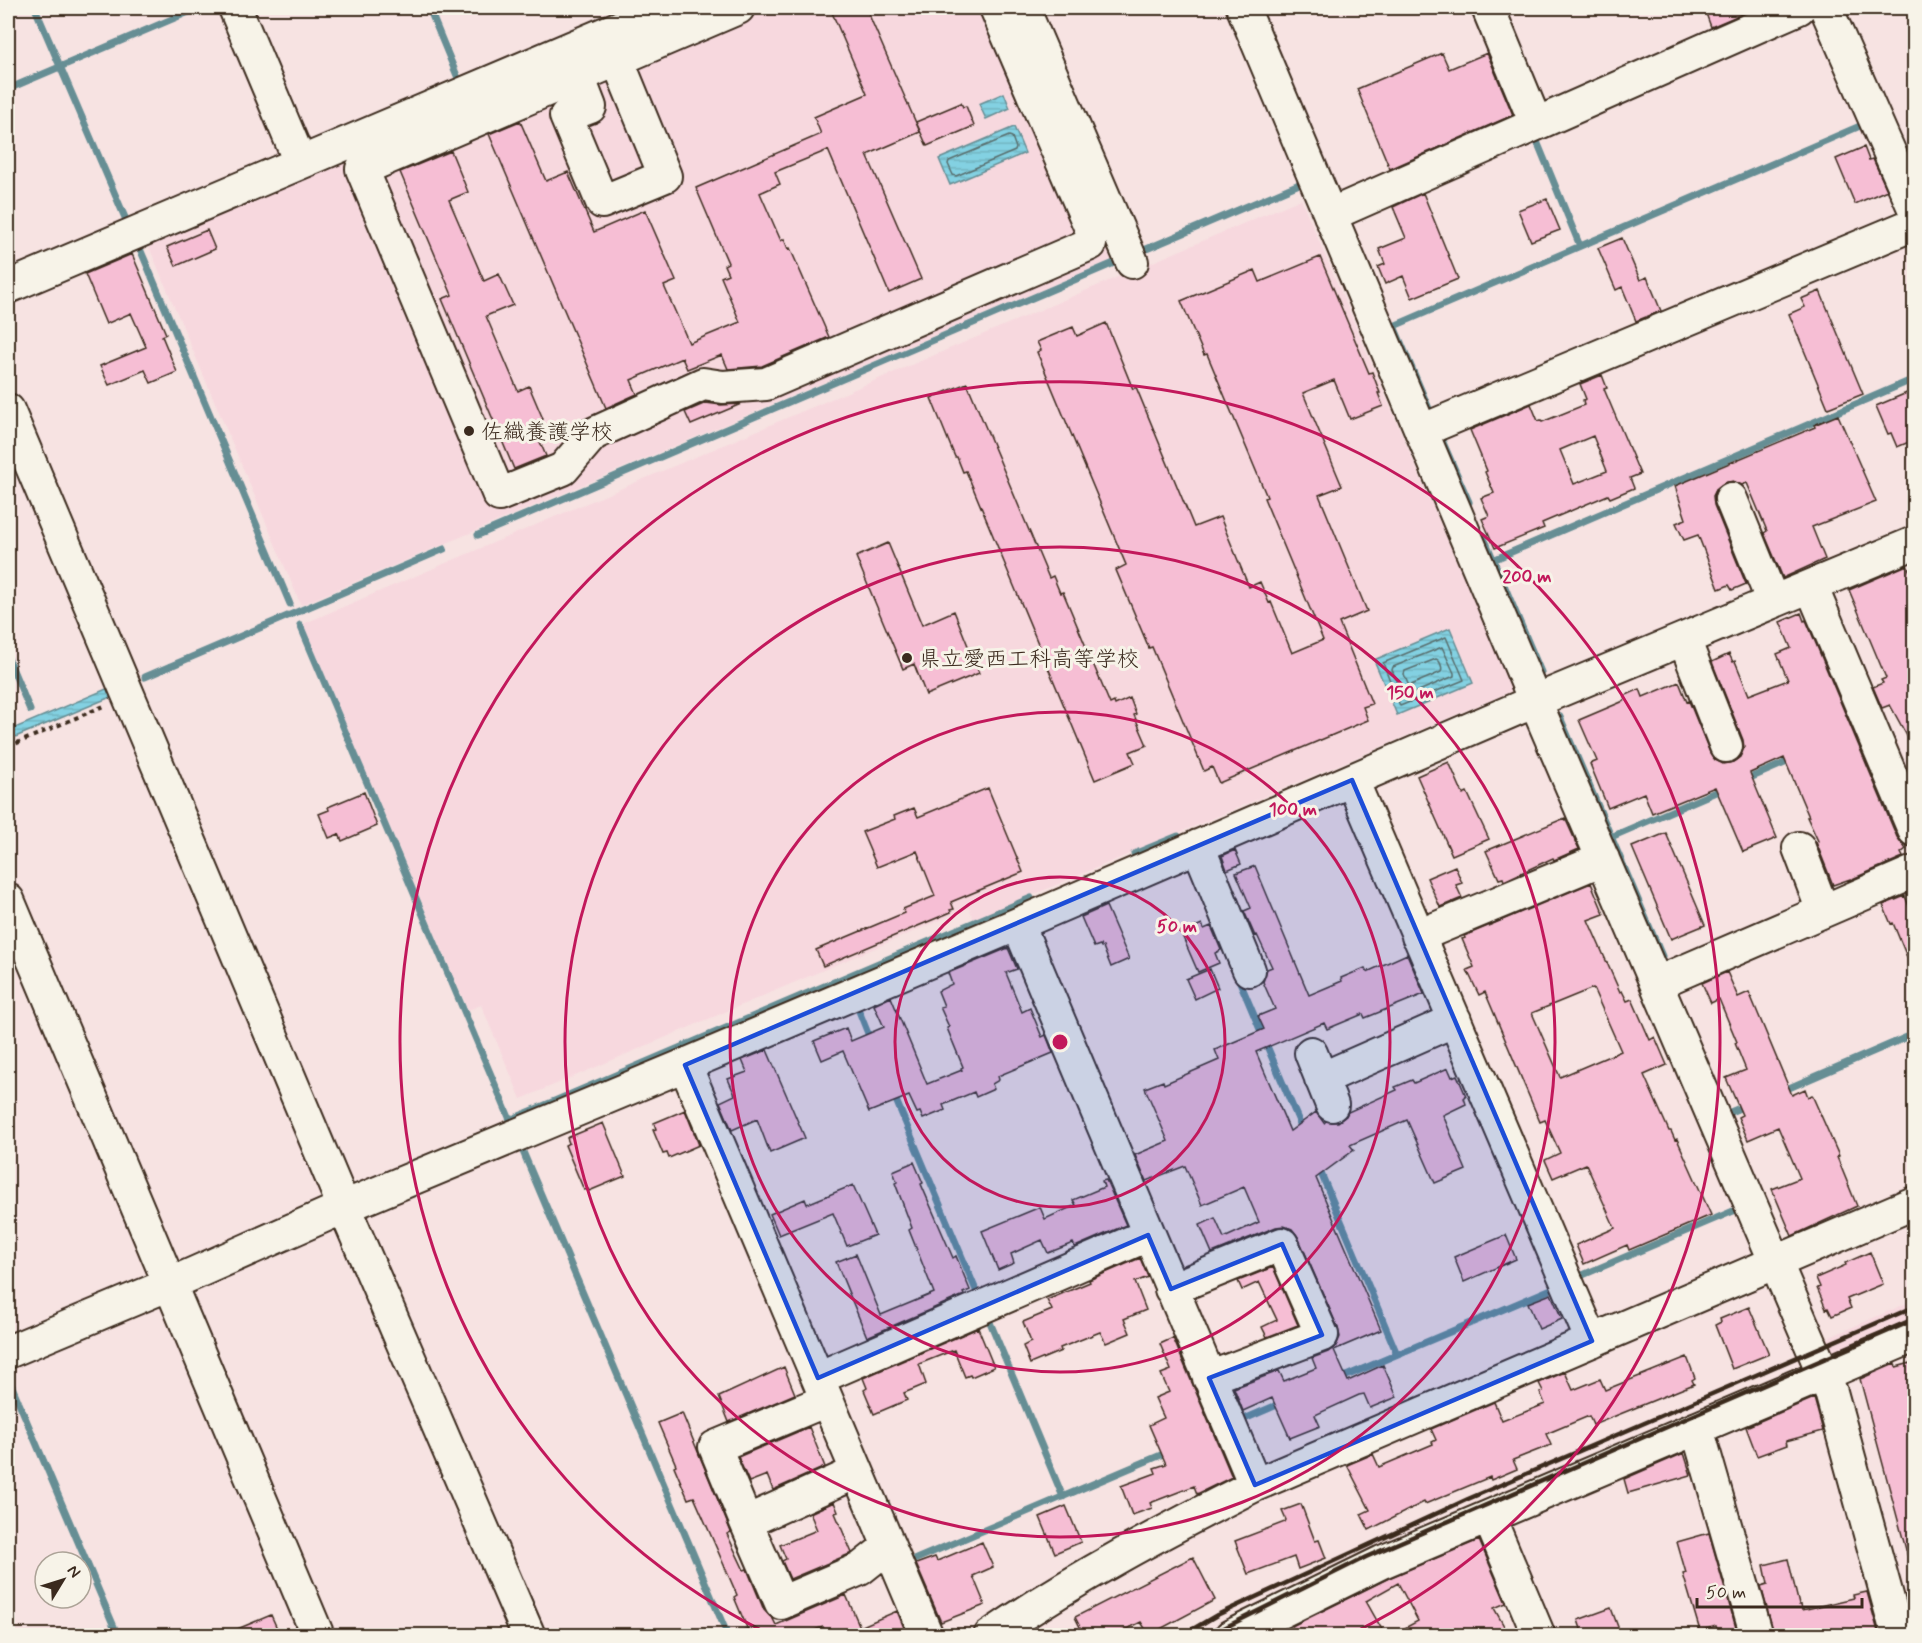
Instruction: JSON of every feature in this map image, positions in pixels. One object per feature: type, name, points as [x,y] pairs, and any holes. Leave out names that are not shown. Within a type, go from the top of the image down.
[{"type":"street","points":[[235,8],[300,162]]},
{"type":"street","points":[[665,8],[633,14],[582,64],[362,169],[499,495],[563,469],[593,434],[703,384],[723,387],[766,384],[1090,244],[1092,231],[996,8]]},
{"type":"street","points":[[8,287],[300,162],[582,64],[617,59],[738,8]]},
{"type":"street","points":[[1023,8],[1132,262]]},
{"type":"street","points":[[1243,8],[1535,701],[1831,1392],[1898,1635]]},
{"type":"street","points":[[1488,8],[1536,124]]},
{"type":"street","points":[[1330,215],[1536,124],[1753,17],[1799,8]]},
{"type":"street","points":[[1826,8],[1914,208]]},
{"type":"street","points":[[582,64],[590,106],[566,116],[602,202],[666,176],[617,59]]},
{"type":"street","points":[[1421,431],[1914,224]]},
{"type":"street","points":[[8,410],[344,1207],[529,1635]]},
{"type":"street","points":[[1731,499],[1773,602]]},
{"type":"street","points":[[8,1352],[344,1207],[1018,924],[1535,701],[1914,543]]},
{"type":"street","points":[[1811,586],[1914,830]]},
{"type":"street","points":[[1684,639],[1726,746]]},
{"type":"street","points":[[1352,780],[1592,1341]]},
{"type":"street","points":[[1198,846],[1249,970]]},
{"type":"street","points":[[1799,848],[1823,911]]},
{"type":"street","points":[[1418,936],[1604,860]]},
{"type":"street","points":[[1657,983],[1914,872]]},
{"type":"street","points":[[8,900],[318,1635]]},
{"type":"street","points":[[1018,924],[1255,1485]]},
{"type":"street","points":[[1321,1079],[1455,1020]]},
{"type":"street","points":[[685,1065],[927,1635]]},
{"type":"street","points":[[990,1635],[1024,1626],[1058,1591],[1165,1531],[1255,1485],[1914,1203]]},
{"type":"street","points":[[889,1546],[860,1569],[781,1603],[715,1447],[822,1389],[1148,1234]]},
{"type":"street","points":[[1171,1288],[1282,1244],[1322,1335],[1209,1378]]},
{"type":"street","points":[[1231,1635],[1273,1627],[1371,1567],[1914,1336]]},
{"type":"street","points":[[1697,1428],[1757,1635]]},
{"type":"street","points":[[746,1522],[857,1472]]},
{"type":"street","points":[[1489,1517],[1539,1635]]},
{"type":"path","points":[[8,747],[128,696]]},
{"type":"highlighted area","points":[[1352,780],[1592,1341],[1255,1485],[1209,1378],[1322,1335],[1282,1244],[1171,1289],[1148,1235],[818,1378],[685,1065]]},
{"type":"shaded area","name":"佐織養護学校","points":[[691,8],[1015,8],[1121,256],[301,605],[146,240]]},
{"type":"shaded area","name":"県立愛西工科高等学校","points":[[1301,199],[1512,691],[974,920],[969,908],[521,1099],[481,1005],[468,1010],[303,624]]},
{"type":"shaded area","points":[[1914,1300],[1914,1330],[1825,1368],[1814,1344]]},
{"type":"water","points":[[1004,93],[1010,108],[986,119],[979,104]]},
{"type":"water","points":[[1014,127],[1025,153],[950,185],[939,159]]},
{"type":"water","points":[[1450,628],[1473,683],[1397,715],[1374,660]]},
{"type":"water","points":[[111,687],[113,696],[8,740],[8,731]]},
{"type":"building","points":[[830,8],[866,8],[920,132],[867,155],[921,279],[889,293],[828,150],[775,172],[780,184],[760,193],[781,241],[784,239],[788,249],[790,248],[829,337],[762,366],[728,369],[722,355],[687,369],[682,358],[631,380],[637,394],[606,408],[489,134],[520,121],[546,181],[568,172],[594,232],[645,210],[676,281],[664,286],[689,343],[740,322],[721,277],[728,274],[724,265],[728,263],[696,188],[821,134],[814,117],[867,94]]},
{"type":"building","points":[[1704,8],[1756,8],[1711,27]]},
{"type":"building","points":[[1442,53],[1449,69],[1487,53],[1513,115],[1390,169],[1357,89]]},
{"type":"building","points":[[961,103],[963,107],[966,106],[974,126],[927,146],[916,122]]},
{"type":"building","points":[[1864,147],[1869,160],[1873,159],[1887,190],[1855,204],[1836,159]]},
{"type":"building","points":[[451,151],[468,192],[449,200],[484,281],[499,274],[513,305],[486,316],[518,391],[529,386],[543,419],[532,423],[546,456],[514,469],[442,299],[452,295],[400,172]]},
{"type":"building","points":[[1423,193],[1458,279],[1412,298],[1403,276],[1385,284],[1378,267],[1385,264],[1379,249],[1406,238],[1393,207]]},
{"type":"building","points":[[1547,199],[1560,230],[1531,241],[1518,210]]},
{"type":"building","points":[[207,230],[215,249],[176,266],[167,247]]},
{"type":"building","points":[[1622,238],[1640,280],[1647,277],[1661,311],[1636,321],[1622,287],[1616,290],[1598,248]]},
{"type":"building","points":[[132,254],[166,334],[162,336],[177,372],[151,383],[145,370],[109,385],[100,366],[146,347],[131,313],[106,324],[85,274]]},
{"type":"building","points":[[1320,257],[1369,373],[1372,372],[1383,406],[1350,419],[1334,380],[1303,393],[1342,486],[1319,495],[1367,611],[1339,623],[1372,704],[1363,707],[1368,720],[1219,783],[1212,767],[1204,771],[1152,647],[1149,648],[1116,570],[1126,565],[1037,352],[1041,350],[1037,342],[1073,327],[1077,336],[1106,323],[1133,389],[1136,387],[1194,527],[1220,517],[1249,587],[1260,582],[1269,603],[1271,602],[1292,653],[1323,640],[1264,498],[1267,497],[1207,354],[1204,355],[1181,301],[1255,270],[1260,282]]},
{"type":"building","points":[[1820,291],[1863,394],[1828,408],[1789,314],[1805,307],[1801,299]]},
{"type":"building","points":[[1602,375],[1607,388],[1604,389],[1640,474],[1630,478],[1634,488],[1610,498],[1608,495],[1542,523],[1544,528],[1495,548],[1482,519],[1489,516],[1481,498],[1494,493],[1470,430],[1531,404],[1538,421],[1542,422],[1584,405],[1583,400],[1586,399],[1580,384]],"holes":[[[1593,436],[1607,471],[1574,484],[1560,450]]]},
{"type":"building","points":[[967,383],[1049,578],[1053,576],[1060,593],[1063,592],[1110,704],[1114,702],[1115,705],[1130,698],[1136,714],[1134,715],[1147,745],[1130,752],[1135,763],[1095,780],[966,471],[963,472],[955,457],[931,398]]},
{"type":"building","points":[[1914,390],[1914,440],[1897,447],[1891,433],[1888,434],[1876,406]]},
{"type":"building","points":[[706,403],[741,404],[691,425],[685,412]]},
{"type":"building","points":[[1838,415],[1876,502],[1812,527],[1825,559],[1783,578],[1764,533],[1767,531],[1747,483],[1742,485],[1733,481],[1724,483],[1717,488],[1713,496],[1714,505],[1746,584],[1732,590],[1729,585],[1719,589],[1698,535],[1684,540],[1676,523],[1686,519],[1675,486],[1815,427],[1814,425]]},
{"type":"building","points":[[888,543],[922,625],[954,611],[979,673],[926,695],[914,664],[903,669],[856,557]]},
{"type":"building","points":[[1907,565],[1911,574],[1914,573],[1914,749],[1890,705],[1882,708],[1873,687],[1883,683],[1881,680],[1886,678],[1849,590]]},
{"type":"building","points":[[1801,613],[1804,621],[1806,620],[1897,837],[1906,849],[1901,853],[1903,857],[1833,885],[1807,817],[1809,817],[1784,758],[1750,773],[1777,838],[1743,852],[1715,787],[1652,813],[1644,793],[1608,808],[1590,764],[1597,761],[1579,720],[1626,700],[1624,696],[1640,689],[1643,697],[1679,682],[1710,753],[1715,760],[1723,764],[1733,762],[1740,757],[1744,748],[1743,740],[1712,662],[1729,654],[1733,662],[1735,661],[1749,695],[1788,680],[1777,654],[1791,648],[1780,622]]},
{"type":"building","points":[[1449,762],[1463,794],[1467,792],[1489,839],[1452,855],[1417,776]]},
{"type":"building","points":[[988,788],[1023,872],[951,902],[954,909],[950,910],[951,912],[823,966],[816,950],[904,913],[903,909],[935,896],[917,851],[877,867],[862,832],[895,819],[894,816],[914,808],[918,817]]},
{"type":"building","points":[[364,792],[377,826],[342,841],[339,834],[329,838],[319,814],[329,810],[328,807]]},
{"type":"building","points":[[1565,818],[1579,849],[1554,860],[1553,858],[1504,881],[1503,878],[1499,879],[1486,851]]},
{"type":"building","points":[[1666,833],[1705,925],[1671,939],[1632,847]]},
{"type":"building","points":[[1235,850],[1241,864],[1227,870],[1222,856]]},
{"type":"building","points":[[1255,866],[1309,995],[1342,981],[1341,978],[1365,968],[1367,972],[1407,954],[1424,994],[1365,1018],[1363,1014],[1327,1029],[1324,1023],[1256,1052],[1290,1131],[1316,1112],[1324,1123],[1326,1121],[1338,1122],[1348,1112],[1397,1090],[1395,1087],[1412,1080],[1414,1083],[1448,1068],[1452,1077],[1457,1075],[1466,1096],[1464,1098],[1466,1104],[1443,1115],[1466,1170],[1435,1183],[1407,1120],[1350,1145],[1354,1150],[1316,1178],[1381,1330],[1334,1350],[1348,1381],[1383,1365],[1397,1397],[1370,1408],[1364,1394],[1359,1395],[1315,1415],[1320,1426],[1290,1438],[1272,1398],[1243,1411],[1234,1388],[1279,1371],[1284,1381],[1316,1368],[1312,1358],[1336,1346],[1340,1337],[1298,1237],[1292,1229],[1284,1226],[1276,1227],[1212,1253],[1200,1225],[1215,1218],[1224,1238],[1259,1222],[1244,1187],[1202,1205],[1185,1166],[1146,1181],[1135,1155],[1168,1141],[1145,1088],[1163,1081],[1164,1084],[1219,1060],[1215,1050],[1264,1029],[1258,1016],[1275,1009],[1263,982],[1267,969],[1272,967],[1244,911],[1251,908],[1236,873]]},
{"type":"building","points":[[1455,866],[1462,883],[1456,885],[1462,898],[1440,907],[1427,878]]},
{"type":"building","points":[[1591,883],[1604,914],[1588,920],[1620,992],[1622,991],[1627,1001],[1632,999],[1650,1040],[1655,1037],[1667,1065],[1644,1075],[1669,1131],[1675,1140],[1677,1139],[1711,1215],[1629,1250],[1627,1245],[1584,1264],[1576,1245],[1615,1228],[1586,1164],[1553,1178],[1545,1160],[1560,1153],[1545,1120],[1540,1122],[1485,992],[1479,995],[1467,970],[1474,967],[1462,939],[1465,938],[1464,936]],"holes":[[[1593,988],[1621,1051],[1560,1077],[1532,1013]]]},
{"type":"building","points":[[1905,896],[1914,919],[1914,974],[1883,905]]},
{"type":"building","points":[[1106,906],[1129,959],[1111,967],[1103,947],[1100,945],[1094,947],[1081,917]]},
{"type":"building","points":[[1202,924],[1204,929],[1211,926],[1221,950],[1215,953],[1219,963],[1198,972],[1181,933]]},
{"type":"building","points":[[1008,948],[1017,969],[1006,973],[1022,1012],[1030,1008],[1042,1037],[1046,1035],[1053,1053],[998,1076],[999,1080],[992,1084],[994,1089],[976,1097],[974,1092],[943,1105],[945,1110],[923,1119],[920,1112],[917,1113],[909,1096],[869,1112],[843,1051],[822,1060],[814,1041],[846,1028],[851,1041],[884,1027],[874,1005],[891,997],[927,1084],[962,1070],[963,1067],[940,1007],[944,1006],[938,991],[952,984],[948,973]]},
{"type":"building","points":[[1210,969],[1218,988],[1195,999],[1186,979]]},
{"type":"building","points":[[1727,972],[1738,997],[1749,992],[1792,1095],[1805,1089],[1808,1097],[1812,1095],[1839,1156],[1837,1157],[1857,1206],[1792,1236],[1772,1189],[1800,1178],[1778,1127],[1748,1140],[1738,1117],[1742,1115],[1726,1078],[1746,1070],[1719,999],[1711,1003],[1702,983]]},
{"type":"building","points":[[767,1050],[805,1138],[770,1153],[757,1119],[732,1130],[720,1102],[735,1095],[728,1079],[747,1072],[742,1060]]},
{"type":"building","points":[[685,1110],[699,1145],[669,1158],[667,1153],[663,1154],[653,1130],[656,1129],[654,1123]]},
{"type":"building","points":[[603,1123],[625,1176],[589,1191],[584,1190],[565,1145],[569,1143],[567,1138]]},
{"type":"building","points":[[914,1162],[953,1258],[956,1256],[970,1290],[963,1293],[964,1295],[867,1337],[836,1262],[856,1254],[881,1315],[934,1293],[909,1230],[912,1228],[895,1183],[897,1182],[893,1171]]},
{"type":"building","points":[[1106,1180],[1126,1225],[1075,1247],[1073,1243],[1048,1253],[1042,1240],[1011,1254],[1014,1263],[998,1270],[982,1231],[1040,1207],[1045,1219],[1076,1205],[1073,1200],[1104,1187],[1102,1181]]},
{"type":"building","points":[[853,1185],[875,1235],[847,1246],[833,1213],[779,1235],[770,1214],[805,1199],[807,1204]]},
{"type":"building","points":[[1506,1235],[1516,1259],[1464,1282],[1454,1257]]},
{"type":"building","points":[[1870,1252],[1883,1284],[1847,1299],[1851,1308],[1832,1316],[1828,1308],[1826,1309],[1817,1288],[1820,1287],[1816,1278]]},
{"type":"building","points":[[1140,1258],[1148,1277],[1135,1282],[1146,1310],[1124,1319],[1130,1333],[1106,1343],[1100,1332],[1060,1348],[1061,1351],[1030,1364],[1023,1346],[1031,1342],[1023,1322],[1052,1310],[1047,1300]]},
{"type":"building","points":[[1273,1267],[1298,1325],[1267,1337],[1262,1327],[1277,1320],[1259,1282],[1242,1290],[1238,1281]]},
{"type":"building","points":[[1551,1294],[1562,1319],[1539,1329],[1528,1303]]},
{"type":"building","points":[[1749,1307],[1769,1354],[1732,1369],[1715,1325],[1721,1322],[1720,1319]]},
{"type":"building","points":[[978,1328],[994,1367],[971,1377],[970,1375],[965,1377],[954,1350],[919,1364],[926,1384],[904,1393],[907,1400],[874,1414],[864,1390],[867,1388],[863,1378]]},
{"type":"building","points":[[1173,1338],[1232,1477],[1197,1494],[1194,1486],[1150,1503],[1152,1508],[1132,1515],[1121,1486],[1156,1473],[1154,1468],[1166,1464],[1149,1425],[1164,1418],[1155,1398],[1169,1392],[1161,1374],[1171,1370],[1160,1344]]},
{"type":"building","points":[[1687,1357],[1695,1378],[1692,1380],[1694,1384],[1593,1425],[1589,1416],[1546,1434],[1551,1445],[1513,1460],[1517,1469],[1491,1480],[1490,1477],[1425,1504],[1424,1502],[1369,1530],[1361,1514],[1370,1510],[1347,1465],[1373,1454],[1379,1467],[1433,1444],[1432,1442],[1436,1440],[1431,1429],[1494,1402],[1502,1421],[1545,1404],[1539,1383],[1565,1372],[1573,1390],[1600,1379],[1605,1390]]},
{"type":"building","points":[[1911,1363],[1914,1374],[1914,1560],[1909,1561],[1860,1379],[1895,1364],[1896,1367]]},
{"type":"building","points":[[784,1367],[795,1394],[729,1422],[719,1397]]},
{"type":"building","points":[[1814,1398],[1823,1431],[1786,1441],[1787,1445],[1757,1456],[1746,1427]]},
{"type":"building","points":[[682,1413],[731,1532],[727,1534],[744,1570],[747,1569],[764,1610],[776,1625],[846,1595],[860,1627],[897,1611],[907,1635],[827,1635],[823,1627],[801,1635],[750,1635],[734,1597],[737,1595],[694,1497],[688,1499],[658,1423]]},
{"type":"building","points":[[809,1427],[825,1467],[773,1490],[767,1475],[749,1482],[738,1457]]},
{"type":"building","points":[[1684,1453],[1691,1475],[1628,1493],[1624,1479]]},
{"type":"building","points":[[834,1502],[838,1512],[835,1513],[852,1553],[790,1579],[782,1561],[786,1559],[780,1545],[817,1530],[810,1513]]},
{"type":"building","points":[[1301,1504],[1315,1541],[1319,1540],[1326,1558],[1298,1569],[1294,1557],[1248,1574],[1235,1541],[1285,1522],[1282,1511]]},
{"type":"building","points":[[1066,1506],[1081,1542],[1055,1553],[1040,1517]]},
{"type":"building","points":[[1709,1533],[1738,1635],[1719,1635],[1716,1626],[1700,1631],[1683,1574],[1686,1573],[1677,1542]]},
{"type":"building","points":[[1479,1540],[1506,1603],[1494,1608],[1509,1635],[1392,1635],[1418,1621],[1398,1583],[1366,1601],[1385,1635],[1297,1635],[1292,1626],[1389,1578]]},
{"type":"building","points":[[982,1542],[993,1567],[973,1576],[985,1605],[941,1622],[916,1564],[935,1557],[937,1561]]},
{"type":"building","points":[[1193,1557],[1215,1600],[1149,1635],[1141,1622],[1115,1635],[1084,1635],[1075,1617]]},
{"type":"building","points":[[1788,1559],[1802,1610],[1854,1598],[1853,1595],[1867,1592],[1879,1635],[1774,1635],[1761,1586],[1768,1584],[1764,1565]]},
{"type":"building","points":[[1611,1608],[1621,1635],[1583,1635],[1578,1620]]},
{"type":"building","points":[[271,1615],[280,1635],[223,1635]]},
{"type":"waterway","points":[[35,8],[126,220]]},
{"type":"waterway","points":[[8,89],[198,8]]},
{"type":"waterway","points":[[429,8],[460,83]]},
{"type":"waterway","points":[[1394,326],[1867,123]]},
{"type":"waterway","points":[[1534,134],[1580,246]]},
{"type":"waterway","points":[[1137,253],[1304,182],[1306,186]]},
{"type":"waterway","points":[[138,244],[290,604]]},
{"type":"waterway","points":[[478,535],[1121,260]]},
{"type":"waterway","points":[[1394,326],[1433,418]]},
{"type":"waterway","points":[[1493,560],[1914,379]]},
{"type":"waterway","points":[[1441,438],[1469,502]]},
{"type":"waterway","points":[[1483,535],[1541,672]]},
{"type":"waterway","points":[[145,677],[444,549]]},
{"type":"waterway","points":[[300,625],[511,1122]]},
{"type":"waterway","points":[[8,658],[30,710]]},
{"type":"waterway","points":[[1560,717],[1662,956]]},
{"type":"waterway","points":[[1743,781],[1794,759]]},
{"type":"waterway","points":[[1611,837],[1725,788]]},
{"type":"waterway","points":[[1134,854],[1178,836],[1180,841]]},
{"type":"waterway","points":[[510,1120],[1031,898]]},
{"type":"waterway","points":[[1237,975],[1303,1131]]},
{"type":"waterway","points":[[859,1011],[871,1041]]},
{"type":"waterway","points":[[1782,1091],[1914,1034]]},
{"type":"waterway","points":[[893,1093],[978,1295]]},
{"type":"waterway","points":[[1728,1113],[1747,1105]]},
{"type":"waterway","points":[[521,1147],[728,1636]]},
{"type":"waterway","points":[[1318,1166],[1397,1354]]},
{"type":"waterway","points":[[1578,1277],[1738,1209],[1736,1204]]},
{"type":"waterway","points":[[1339,1379],[1549,1290]]},
{"type":"waterway","points":[[987,1315],[1063,1497]]},
{"type":"waterway","points":[[8,1377],[118,1636]]},
{"type":"waterway","points":[[1242,1420],[1284,1402]]},
{"type":"waterway","points":[[909,1562],[1168,1452]]},
{"type":"waterway","points":[[735,1636],[756,1627]]},
{"type":"railway","points":[[1181,1636],[1217,1615],[1468,1499],[1914,1307]]},
{"type":"railway","points":[[1208,1636],[1366,1557],[1914,1320]]},
{"type":"place","name":"佐織養護学校","points":[[469,431]]},
{"type":"place","name":"県立愛西工科高等学校","points":[[907,658]]}]
